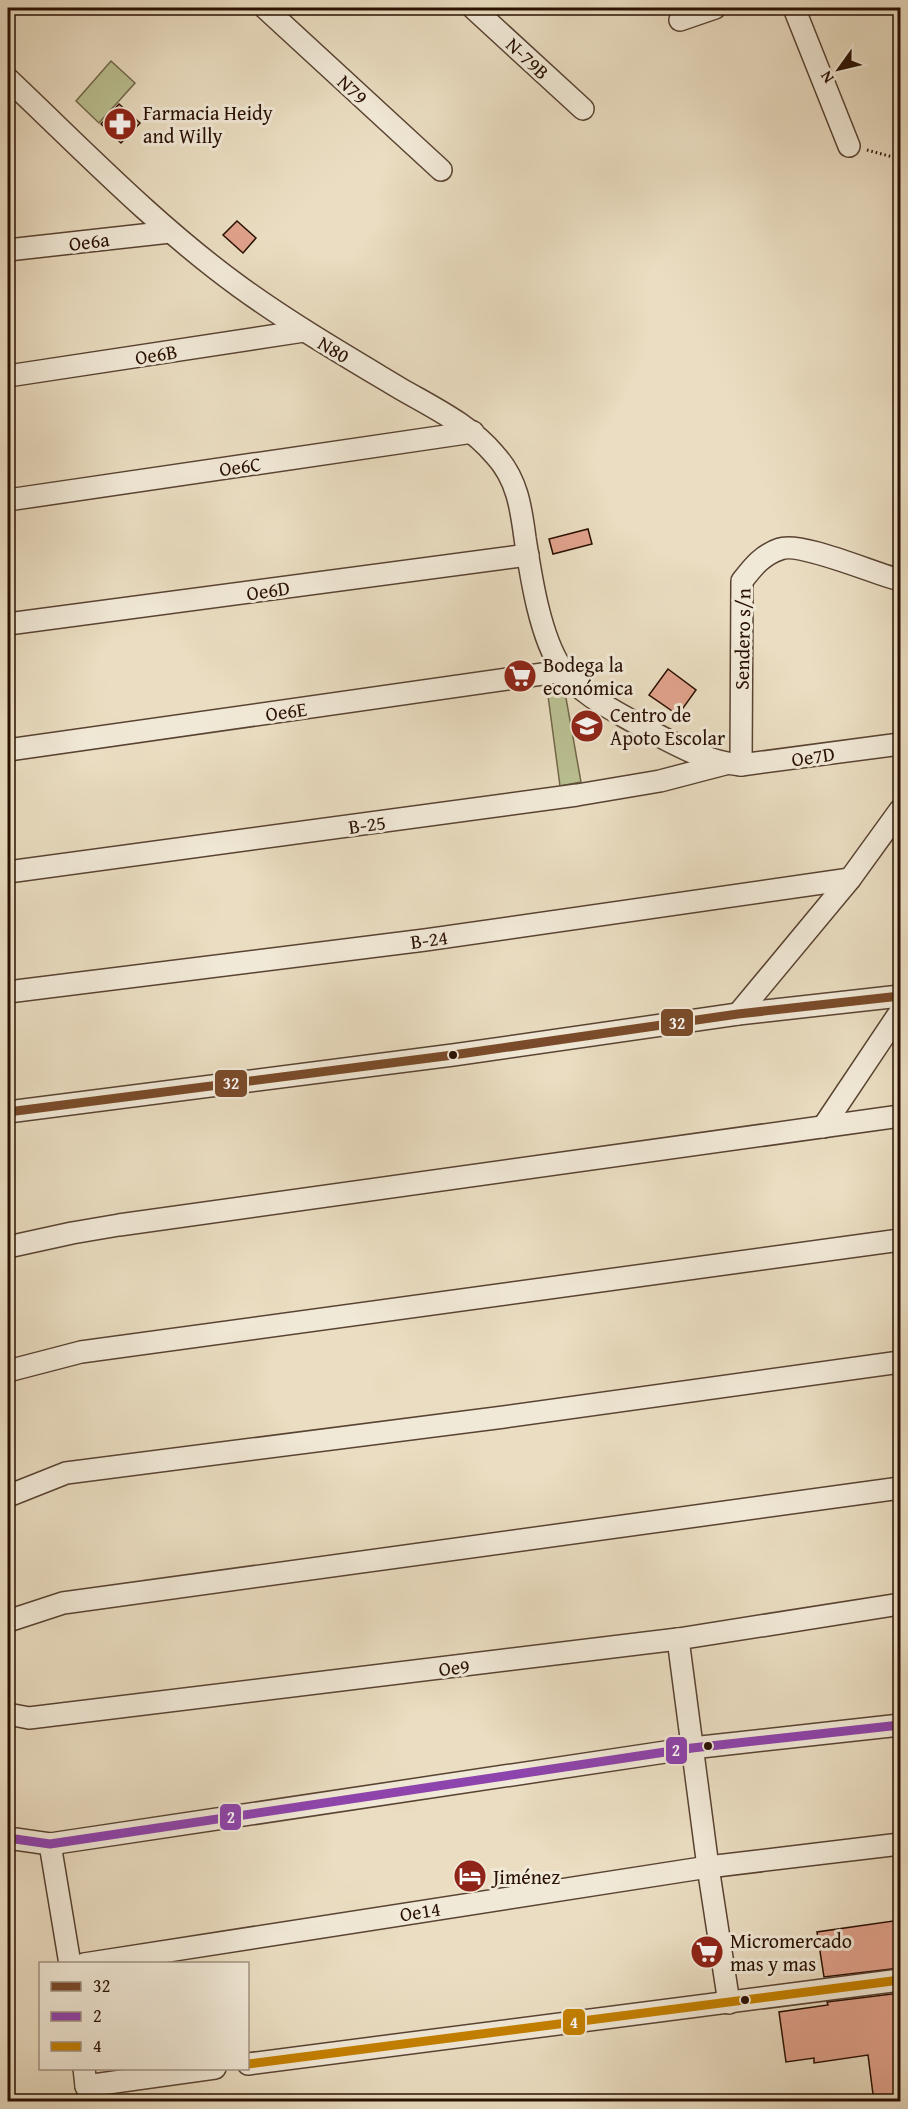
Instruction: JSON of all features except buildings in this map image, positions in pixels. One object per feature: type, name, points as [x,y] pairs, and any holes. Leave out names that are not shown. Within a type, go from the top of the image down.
[{"type":"street","name":"N79","points":[[265,8],[441,170]]},
{"type":"street","name":"N-79B","points":[[473,8],[583,110]]},
{"type":"street","points":[[680,20],[714,8]]},
{"type":"street","points":[[794,8],[849,146]]},
{"type":"street","name":"N80","points":[[8,79],[170,232],[239,287],[304,331],[473,432],[497,456],[509,474],[520,498],[528,555],[544,629],[553,653],[564,671],[611,710],[706,758],[733,765]]},
{"type":"street","name":"Oe6a","points":[[8,250],[170,232]]},
{"type":"street","name":"Oe6B","points":[[8,376],[304,331]]},
{"type":"street","name":"Oe6C","points":[[8,500],[473,432]]},
{"type":"street","name":"Sendero s/n","points":[[733,765],[742,581],[759,560],[782,548],[806,550],[900,580]]},
{"type":"street","name":"Oe6D","points":[[8,624],[528,555]]},
{"type":"street","name":"Oe6E","points":[[8,750],[564,671]]},
{"type":"street","name":"Oe7D","points":[[733,765],[900,744]]},
{"type":"street","name":"B-25","points":[[8,873],[577,795],[660,781],[733,765]]},
{"type":"street","points":[[738,1014],[850,879],[900,810]]},
{"type":"street","name":"B-24","points":[[8,992],[425,940],[850,879]]},
{"type":"street","points":[[8,1112],[444,1056],[738,1014],[900,996]]},
{"type":"street","points":[[823,1127],[900,1012]]},
{"type":"street","points":[[8,1247],[28,1241],[119,1225],[900,1116]]},
{"type":"street","points":[[8,1371],[81,1352],[900,1240]]},
{"type":"street","points":[[8,1496],[66,1473],[515,1416],[900,1362]]},
{"type":"street","points":[[8,1621],[63,1603],[900,1488]]},
{"type":"street","name":"Oe9","points":[[8,1714],[29,1718],[678,1640],[900,1604]]},
{"type":"street","points":[[678,1640],[708,1867],[729,2003]]},
{"type":"street","points":[[8,1838],[50,1844],[692,1748],[900,1725]]},
{"type":"street","points":[[50,1844],[70,1962]]},
{"type":"street","name":"Oe14","points":[[97,1962],[708,1867],[900,1844]]},
{"type":"street","points":[[249,2064],[900,1980]]},
{"type":"street","points":[[88,2085],[200,2070]]},
{"type":"path","points":[[849,146],[900,159]]},
{"type":"green space","points":[[111,61],[135,83],[99,123],[76,101]]},
{"type":"green space","points":[[547,688],[566,698],[581,782],[560,786]]},
{"type":"transit line","name":"32","points":[[8,1112],[453,1055],[738,1014],[900,996]]},
{"type":"transit line","name":"2","points":[[8,1838],[50,1844],[692,1748],[900,1725]]},
{"type":"transit line","name":"4","points":[[249,2064],[900,1980]]},
{"type":"place","name":"Farmacia Heidy and Willy","points":[[120,124]]},
{"type":"place","name":"Bodega la económica","points":[[520,676]]},
{"type":"place","name":"Centro de Apoto Escolar","points":[[587,726]]},
{"type":"place","name":"Jiménez","points":[[470,1876]]},
{"type":"place","name":"Micromercado mas y mas","points":[[707,1952]]}]
